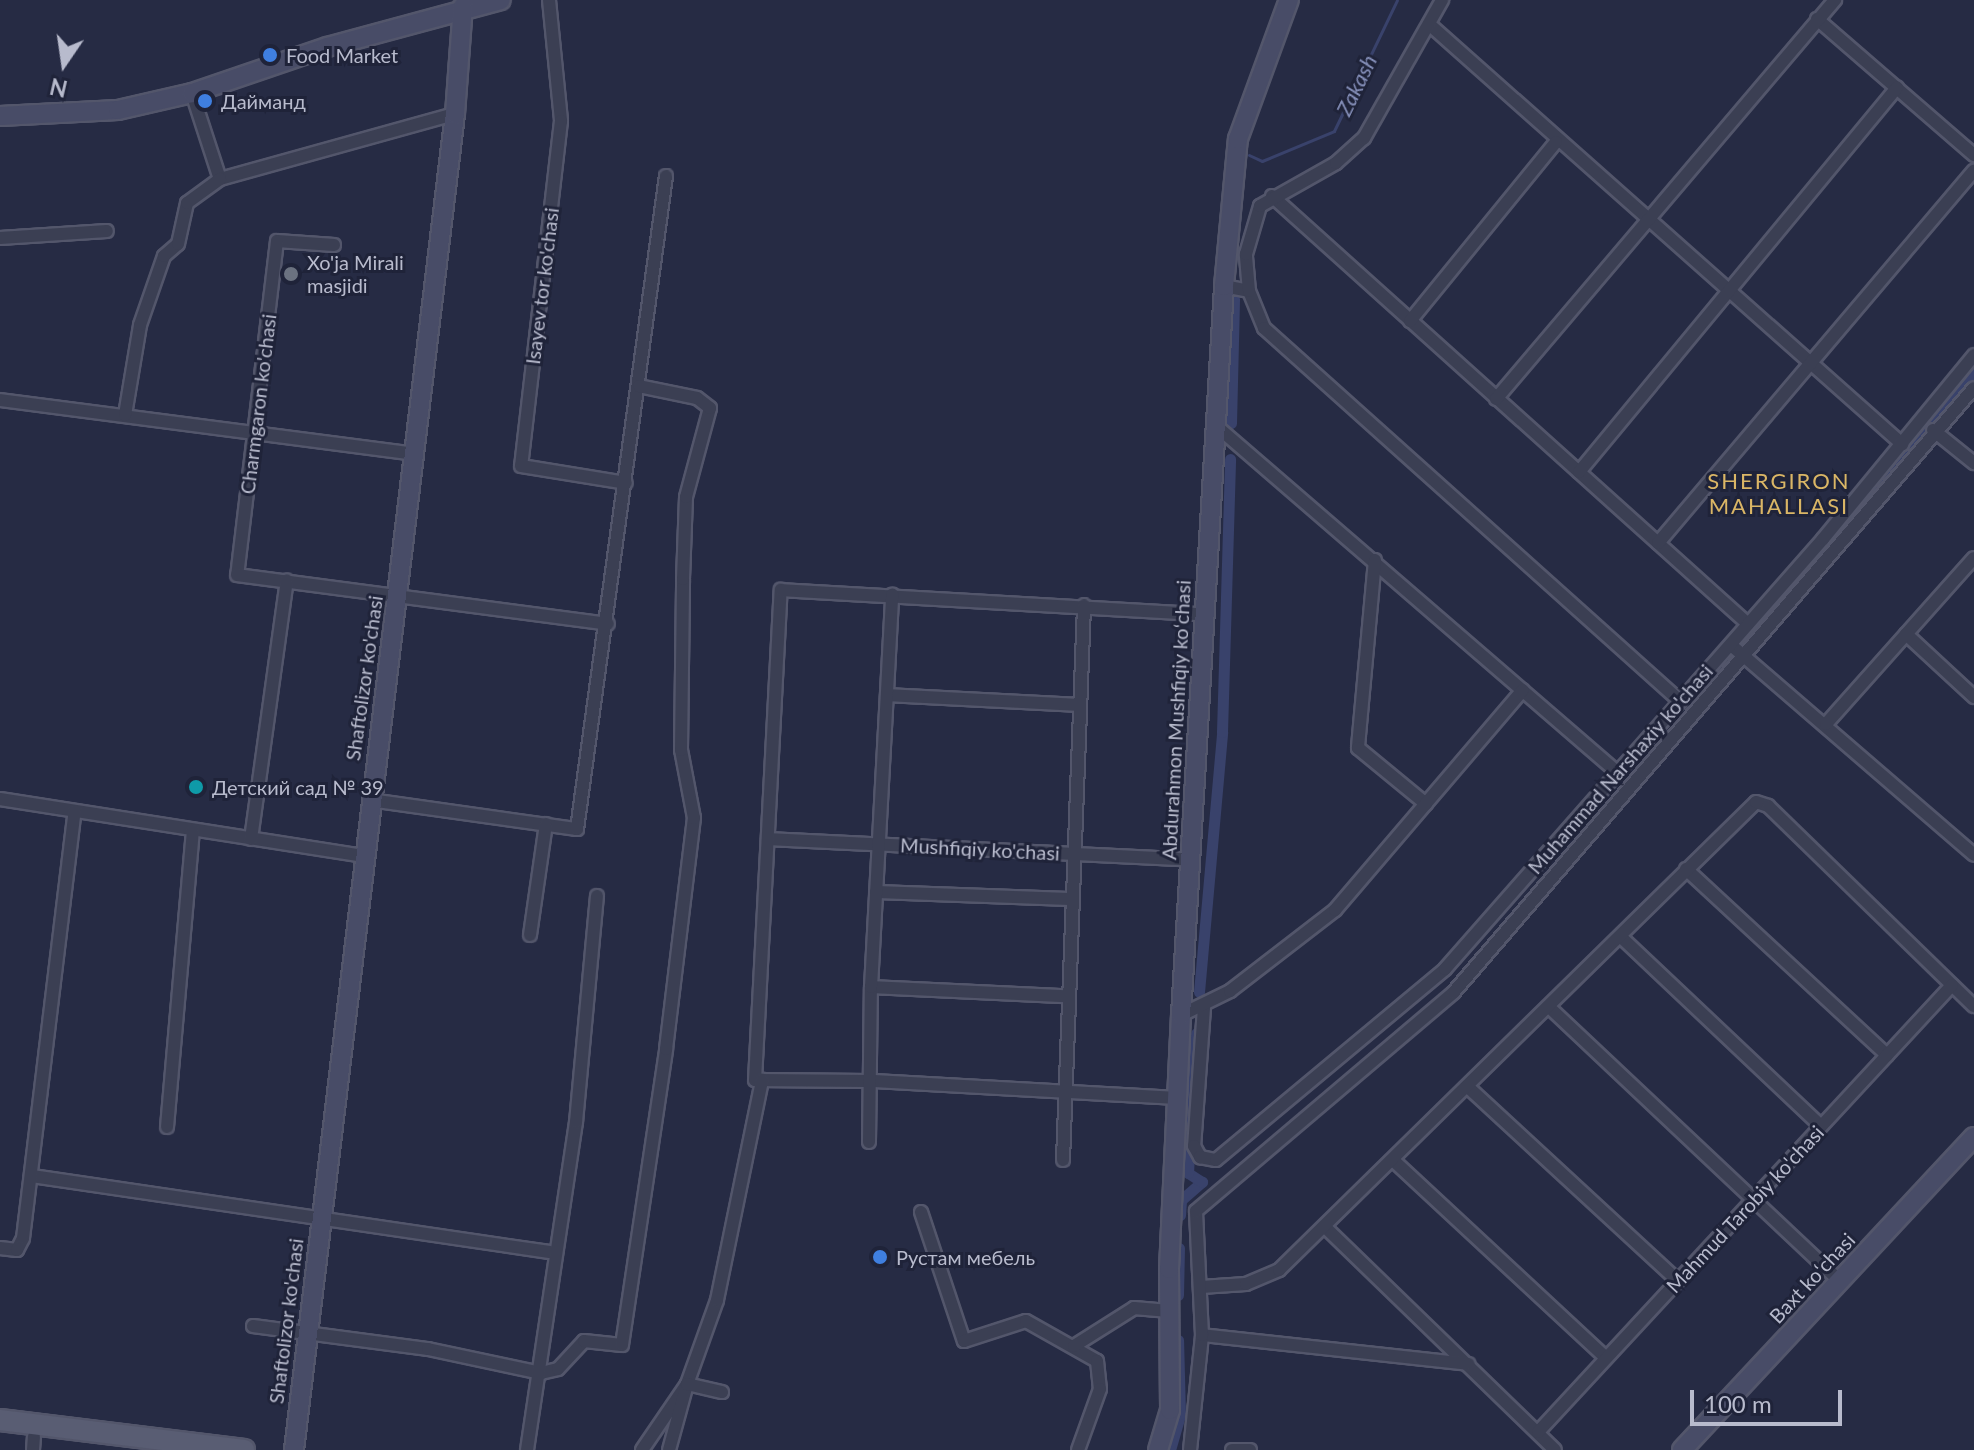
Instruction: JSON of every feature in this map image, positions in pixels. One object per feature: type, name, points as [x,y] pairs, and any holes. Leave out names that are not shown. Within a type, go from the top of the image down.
[{"type":"main road","points":[[0,1420],[244,1450]]},
{"type":"main road","points":[[0,1432],[34,1443],[134,1450]]},
{"type":"street","name":"Isayev tor ko'chasi","points":[[549,0],[561,121],[521,466],[626,483]]},
{"type":"street","name":"Abdurahmon Mushfiqiy koʻchasi","points":[[1158,1450],[1170,1410],[1169,1311],[1177,1098],[1224,286],[1238,139],[1289,0]]},
{"type":"street","points":[[1442,0],[1364,138],[1336,163],[1272,196],[1260,206],[1252,227],[1246,262],[1249,291],[1264,328],[1680,701]]},
{"type":"street","points":[[1496,399],[1644,219],[1835,0]]},
{"type":"street","points":[[0,116],[118,110],[192,93],[463,6],[494,1]]},
{"type":"street","name":"Shaftolizor ko'chasi","points":[[294,1450],[305,1333],[455,114],[463,6]]},
{"type":"street","points":[[1817,19],[1974,155]]},
{"type":"street","points":[[1429,24],[1556,142],[1902,444]]},
{"type":"street","points":[[1579,472],[1897,88]]},
{"type":"street","points":[[192,93],[220,179]]},
{"type":"street","points":[[125,415],[140,325],[164,256],[178,244],[187,203],[220,179],[455,114]]},
{"type":"street","points":[[1410,321],[1556,142]]},
{"type":"street","points":[[1658,543],[1974,171]]},
{"type":"street","points":[[370,800],[577,829],[608,624],[666,176]]},
{"type":"street","points":[[1272,196],[1748,624]]},
{"type":"street","points":[[0,238],[107,231]]},
{"type":"street","name":"Charmgaron ko'chasi","points":[[287,580],[237,575],[277,241],[334,245]]},
{"type":"street","points":[[1224,286],[1249,291]]},
{"type":"street","name":"Muhammad Narshaxiy ko'chasi","points":[[1204,1008],[1194,1146],[1200,1157],[1216,1160],[1233,1150],[1445,969],[1731,645],[1974,355]]},
{"type":"street","points":[[253,1326],[428,1349],[541,1373],[558,1369],[584,1341],[622,1345],[694,818],[681,750],[686,497],[710,408],[697,398],[639,386]]},
{"type":"street","points":[[1190,1450],[1202,1335],[1196,1211],[1453,993],[1974,388]]},
{"type":"street","points":[[0,400],[413,454]]},
{"type":"street","points":[[1922,420],[1974,463]]},
{"type":"street","points":[[1214,424],[1617,772]]},
{"type":"street","points":[[1826,724],[1974,559]]},
{"type":"street","points":[[1375,560],[1358,748],[1426,804]]},
{"type":"street","points":[[251,839],[287,580],[608,624]]},
{"type":"street","points":[[1177,1098],[869,1081],[755,1080],[781,590],[1203,614]]},
{"type":"street","points":[[869,1142],[871,987],[892,595]]},
{"type":"street","points":[[1063,1160],[1065,996],[1084,605]]},
{"type":"street","points":[[1906,634],[1974,697]]},
{"type":"street","points":[[1731,645],[1974,855]]},
{"type":"street","points":[[1181,1015],[1204,1008],[1335,910],[1523,690]]},
{"type":"street","points":[[887,695],[1079,705]]},
{"type":"street","points":[[0,799],[365,856]]},
{"type":"street","points":[[1201,1287],[1246,1284],[1279,1270],[1550,1008],[1748,805],[1768,806],[1974,1006]]},
{"type":"street","points":[[0,1248],[21,1246],[75,811]]},
{"type":"street","points":[[530,935],[546,824]]},
{"type":"street","points":[[167,1127],[193,830]]},
{"type":"street","name":"Mushfiqiy ko'chasi","points":[[768,839],[1192,860]]},
{"type":"street","points":[[1686,869],[1887,1055]]},
{"type":"street","points":[[876,892],[1070,899]]},
{"type":"street","points":[[527,1450],[541,1373],[581,1084],[597,896]]},
{"type":"street","points":[[1621,937],[1821,1126]]},
{"type":"street","name":"Mahmud Tarobiy ko'chasi","points":[[1538,1432],[1952,985]]},
{"type":"street","points":[[871,987],[1065,996]]},
{"type":"street","points":[[1550,1008],[1840,1281]]},
{"type":"street","points":[[669,1450],[687,1384],[717,1300],[762,1080]]},
{"type":"street","points":[[1469,1088],[1678,1281]]},
{"type":"street","name":"Baxt koʻchasi","points":[[1682,1450],[1974,1137]]},
{"type":"street","points":[[1394,1161],[1606,1358]]},
{"type":"street","points":[[32,1176],[549,1252]]},
{"type":"street","points":[[921,1212],[964,1341],[1026,1321],[1074,1346],[1101,1369],[1100,1389],[1078,1450]]},
{"type":"street","points":[[1325,1227],[1555,1450]]},
{"type":"street","points":[[1074,1346],[1134,1308],[1169,1311]]},
{"type":"street","points":[[1202,1335],[1468,1364]]},
{"type":"street","points":[[687,1384],[722,1392]]},
{"type":"street","points":[[642,1450],[687,1384]]},
{"type":"street","points":[[1232,1450],[1250,1450]]},
{"type":"waterway","name":"Zakash","points":[[1249,155],[1262,161],[1334,131],[1397,0]]},
{"type":"waterway","points":[[1231,423],[1234,299]]},
{"type":"waterway","points":[[1935,419],[1974,370]]},
{"type":"waterway","points":[[1750,637],[1924,433]]},
{"type":"waterway","points":[[1199,992],[1222,732],[1230,459]]},
{"type":"waterway","points":[[1180,1215],[1181,1200],[1202,1182],[1188,1173],[1196,1033]]},
{"type":"waterway","points":[[1178,1295],[1179,1248]]},
{"type":"waterway","points":[[1170,1450],[1180,1414],[1178,1340]]},
{"type":"place","name":"Food Market","points":[[270,55]]},
{"type":"place","name":"Дайманд","points":[[205,101]]},
{"type":"place","name":"Xo'ja Mirali masjidi","points":[[291,274]]},
{"type":"place","name":"Детский сад № 39","points":[[196,787]]},
{"type":"place","name":"Рустам мебель","points":[[880,1257]]},
{"type":"district","name":"SHERGIRON MAHALLASI","points":[[1779,492]]}]
